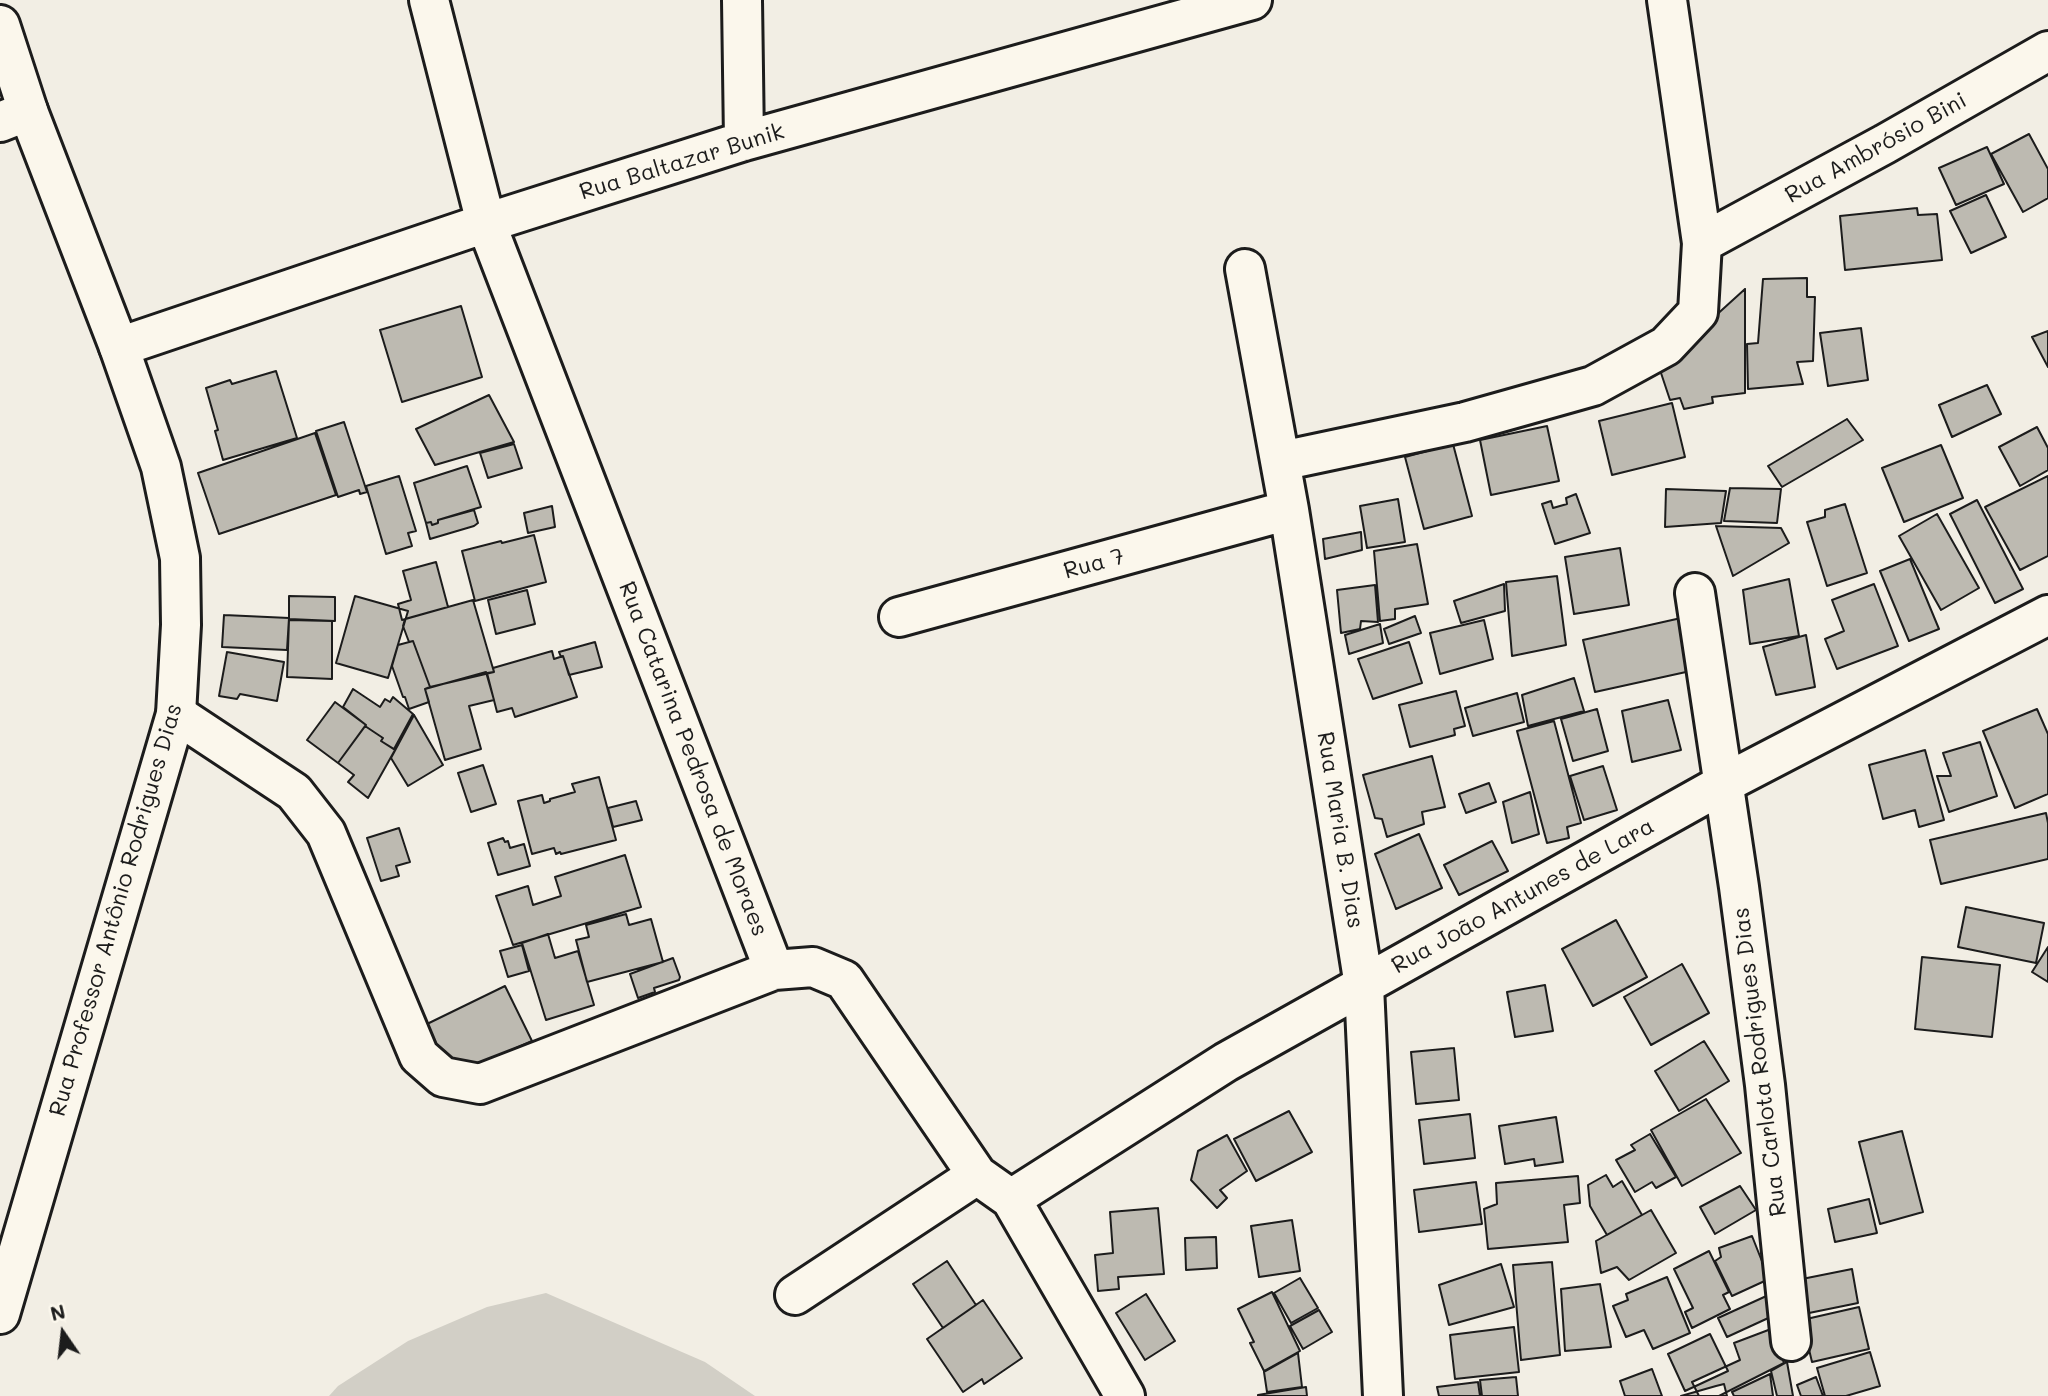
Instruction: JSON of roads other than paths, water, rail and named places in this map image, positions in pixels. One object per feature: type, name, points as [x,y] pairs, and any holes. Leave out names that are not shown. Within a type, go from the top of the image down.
[{"type":"street","name":"Rua Catarina Pedrosa de Moraes","points":[[429,0],[486,223],[774,970]]},
{"type":"street","points":[[742,0],[744,141]]},
{"type":"street","name":"Rua Baltazar Bunik","points":[[119,347],[486,223],[744,141],[1252,0]]},
{"type":"street","points":[[1281,461],[1465,422],[1593,386],[1666,346],[1698,312],[1702,243],[1667,0]]},
{"type":"street","name":"Rua Professor Antônio Rodrigues Dias","points":[[0,24],[14,116],[119,347],[161,467],[180,558],[181,625],[176,714],[0,1314]]},
{"type":"street","name":"Rua Ambrósio Bini","points":[[1702,243],[1885,144],[2048,51]]},
{"type":"street","name":"Rua Maria B. Dias","points":[[1245,269],[1281,461],[1364,986],[1383,1396]]},
{"type":"street","name":"Rua 7","points":[[899,617],[1289,510]]},
{"type":"street","name":"Rua Carlota Rodrigues Dias","points":[[1695,593],[1740,887],[1765,1085],[1791,1341]]},
{"type":"street","name":"Rua João Antunes de Lara","points":[[1011,1199],[1226,1062],[1723,784],[2048,615]]},
{"type":"street","points":[[176,714],[294,792],[326,833],[419,1056],[443,1077],[480,1084],[774,970],[813,967],[844,980],[977,1175],[1011,1199],[1125,1396]]},
{"type":"street","points":[[795,1295],[977,1175]]}]
